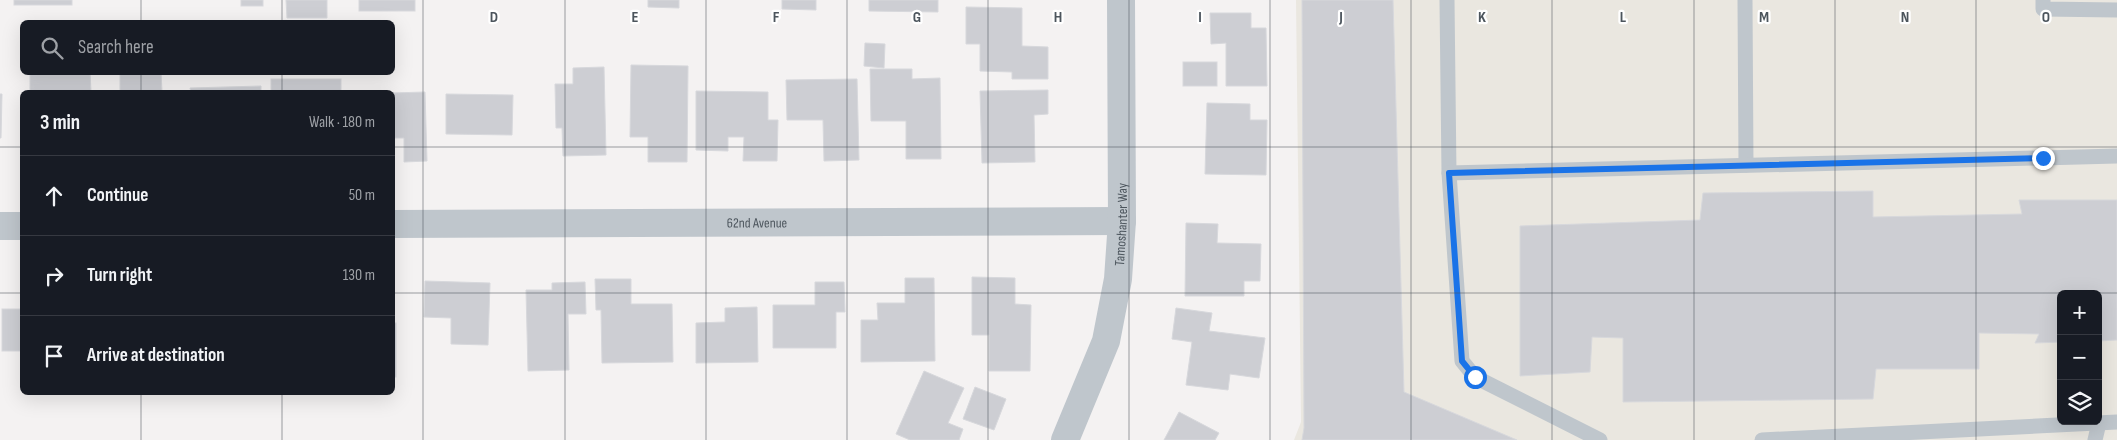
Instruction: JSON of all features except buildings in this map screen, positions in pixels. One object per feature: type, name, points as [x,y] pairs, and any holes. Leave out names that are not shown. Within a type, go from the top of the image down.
[{"type":"street","name":"Tamoshanter Way","points":[[1065,440],[1106,341],[1118,279],[1122,220],[1121,0]]},
{"type":"street","name":"62nd Avenue","points":[[395,224],[1122,220]]},
{"type":"street","points":[[0,226],[20,226]]},
{"type":"lane","points":[[1447,0],[1449,173],[1462,361],[1475,377],[1600,440]]},
{"type":"lane","points":[[1745,0],[1746,165]]},
{"type":"lane","points":[[2043,0],[2043,9],[2117,10]]},
{"type":"lane","points":[[1449,173],[2117,156]]},
{"type":"lane","points":[[2102,422],[2117,422]]},
{"type":"lane","points":[[1762,440],[2057,424]]},
{"type":"lane","points":[[2095,440],[2098,425]]},
{"type":"shaded area","points":[[1296,0],[2117,0],[2117,440],[1294,440],[1301,422]]},
{"type":"route","points":[[1475,377],[1462,361],[1449,173],[1820,162],[2043,158]]}]
